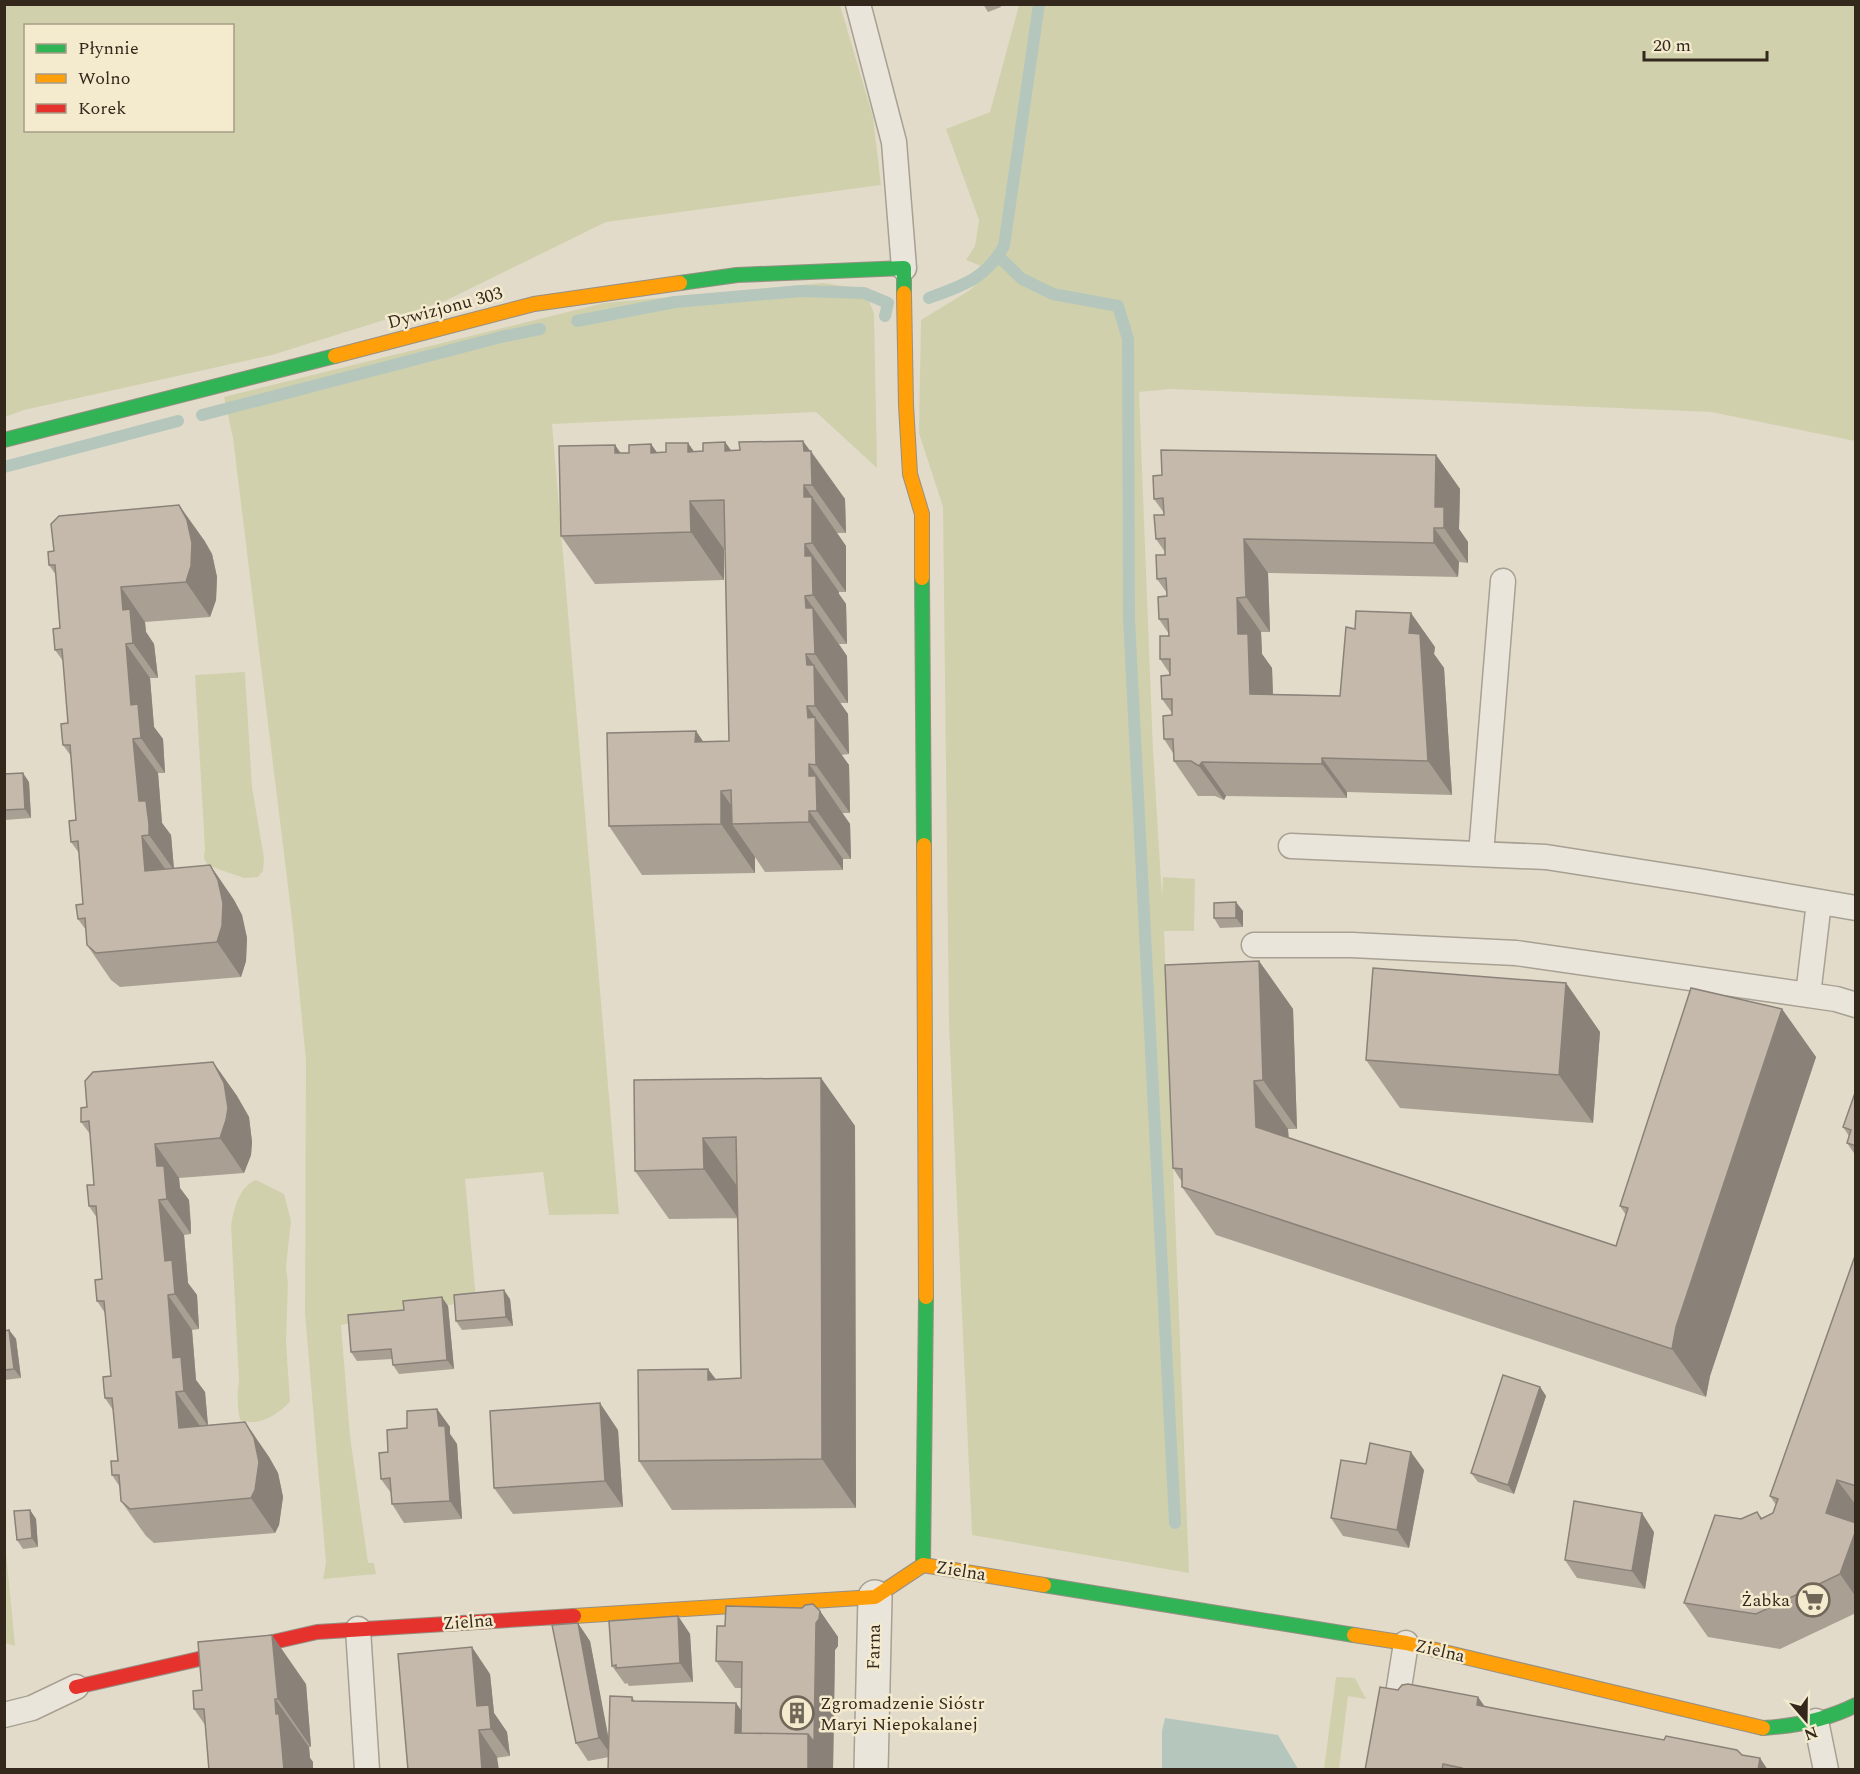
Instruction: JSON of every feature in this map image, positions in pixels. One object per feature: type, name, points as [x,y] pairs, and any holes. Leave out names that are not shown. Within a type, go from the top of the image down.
[{"type":"street","name":"Dywizjonu 303","points":[[4,440],[534,304],[737,276],[904,268]]},
{"type":"street","points":[[904,268],[906,405],[910,474],[922,514],[926,1284],[923,1565]]},
{"type":"street","name":"Zielna","points":[[76,1687],[317,1632],[875,1597],[923,1565],[1406,1643],[1761,1728],[1792,1727],[1856,1706]]},
{"type":"street","name":"Farna","points":[[871,1770],[875,1597]]},
{"type":"lane","points":[[858,4],[894,142],[904,268]]},
{"type":"lane","points":[[1481,854],[1503,581]]},
{"type":"lane","points":[[1291,846],[1546,857],[1856,908]]},
{"type":"lane","points":[[1808,995],[1819,902]]},
{"type":"lane","points":[[1254,945],[1352,945],[1516,952],[1836,999],[1856,1005]]},
{"type":"lane","points":[[358,1629],[367,1770]]},
{"type":"lane","points":[[1386,1770],[1406,1643]]},
{"type":"lane","name":"Zielna","points":[[4,1715],[32,1708],[76,1687]]},
{"type":"lane","points":[[1816,1721],[1826,1770]]},
{"type":"green space","points":[[5,4],[840,5],[873,117],[881,185],[606,222],[445,301],[272,355],[24,410],[5,417]]},
{"type":"green space","points":[[1019,5],[1855,5],[1855,441],[1711,412],[1171,389],[1139,392],[1153,750],[1162,897],[1163,877],[1195,879],[1194,931],[1164,931],[1189,1573],[972,1535],[949,1026],[943,507],[919,433],[921,320],[970,290],[991,270],[966,260],[975,246],[979,220],[946,129],[990,112]]},
{"type":"green space","points":[[823,283],[864,289],[874,313],[877,468],[816,412],[552,424],[619,1214],[549,1215],[543,1172],[465,1179],[476,1300],[341,1325],[350,1436],[368,1563],[374,1563],[376,1574],[323,1579],[326,1563],[305,1313],[306,1060],[292,919],[233,438],[224,397],[604,303]]},
{"type":"green space","points":[[245,672],[252,787],[264,858],[263,871],[258,877],[244,878],[209,866],[204,859],[195,675]]},
{"type":"green space","points":[[256,1180],[284,1194],[291,1221],[286,1267],[288,1284],[286,1341],[290,1402],[261,1421],[247,1422],[240,1420],[238,1410],[239,1381],[231,1225],[241,1193],[245,1187]]},
{"type":"green space","points":[[5,1541],[15,1646],[5,1643]]},
{"type":"green space","points":[[1336,1677],[1355,1678],[1366,1699],[1348,1696],[1339,1769],[1324,1769]]},
{"type":"shaded area","points":[[1165,1718],[1278,1735],[1298,1769],[1162,1769],[1162,1731]]},
{"type":"building","points":[[803,441],[804,451],[811,451],[812,485],[804,485],[804,497],[812,497],[812,543],[805,544],[805,556],[812,556],[813,595],[805,596],[806,608],[813,608],[815,654],[806,654],[807,665],[814,665],[815,706],[807,706],[808,718],[815,717],[816,765],[809,764],[809,776],[816,776],[817,811],[809,811],[809,822],[732,824],[731,790],[721,791],[721,824],[609,826],[607,733],[696,731],[695,742],[729,741],[724,500],[690,501],[691,532],[561,536],[559,446],[615,445],[615,453],[629,453],[629,445],[651,444],[651,453],[666,452],[666,443],[688,443],[688,452],[703,451],[703,443],[725,442],[725,451],[740,450],[739,442]]},
{"type":"building","points":[[1161,450],[1436,455],[1435,507],[1444,507],[1444,528],[1434,528],[1434,543],[1244,539],[1246,597],[1237,598],[1238,634],[1248,634],[1250,694],[1340,696],[1346,627],[1355,629],[1356,611],[1411,613],[1409,633],[1420,634],[1428,761],[1322,758],[1322,764],[1202,762],[1199,766],[1191,761],[1174,761],[1173,739],[1164,739],[1163,716],[1172,715],[1172,699],[1162,699],[1161,676],[1170,675],[1170,659],[1160,659],[1160,636],[1169,636],[1168,619],[1159,619],[1158,597],[1167,596],[1166,578],[1157,579],[1156,555],[1165,555],[1165,538],[1156,539],[1154,515],[1164,515],[1163,498],[1154,499],[1153,476],[1162,475]]},
{"type":"building","points":[[179,505],[187,520],[192,543],[191,566],[186,582],[121,587],[123,610],[130,609],[133,643],[126,644],[131,705],[138,704],[141,738],[133,739],[139,801],[146,801],[149,824],[149,835],[142,836],[145,871],[210,865],[218,880],[223,903],[222,926],[217,942],[96,953],[87,945],[85,918],[78,919],[76,905],[83,904],[78,841],[71,842],[69,821],[76,820],[70,745],[63,745],[62,736],[61,724],[68,723],[62,649],[55,650],[53,629],[60,628],[55,565],[49,565],[48,552],[54,551],[51,524],[59,516]]},
{"type":"building","points":[[23,773],[25,809],[4,810],[4,774]]},
{"type":"building","points":[[1236,902],[1236,918],[1214,918],[1214,903]]},
{"type":"building","points":[[1259,961],[1263,1080],[1254,1081],[1256,1127],[1616,1246],[1628,1208],[1620,1206],[1691,988],[1782,1009],[1676,1327],[1672,1349],[1182,1187],[1182,1169],[1173,1168],[1165,965]]},
{"type":"building","points":[[1373,968],[1566,983],[1559,1075],[1366,1060]]},
{"type":"building","points":[[213,1062],[224,1083],[228,1108],[220,1138],[155,1144],[157,1166],[164,1166],[167,1199],[159,1200],[165,1261],[172,1260],[175,1294],[168,1295],[173,1358],[181,1357],[184,1391],[176,1392],[179,1428],[245,1422],[254,1438],[259,1462],[255,1490],[251,1498],[130,1509],[121,1501],[119,1475],[112,1475],[111,1461],[118,1461],[112,1398],[105,1398],[104,1389],[103,1377],[111,1376],[104,1301],[97,1301],[95,1280],[102,1279],[96,1206],[89,1206],[87,1185],[94,1185],[89,1121],[81,1122],[81,1108],[87,1107],[85,1081],[93,1072]]},
{"type":"building","points":[[821,1078],[822,1459],[639,1461],[638,1370],[708,1369],[708,1380],[741,1378],[736,1137],[703,1138],[704,1169],[635,1171],[634,1080]]},
{"type":"building","points":[[1856,1090],[1856,1146],[1847,1143],[1851,1130],[1843,1127]]},
{"type":"building","points":[[1856,1253],[1856,1486],[1837,1480],[1826,1513],[1856,1523],[1856,1530],[1840,1574],[1756,1614],[1684,1603],[1715,1515],[1741,1519],[1757,1512],[1761,1519],[1773,1513],[1778,1499],[1770,1496]]},
{"type":"building","points":[[504,1290],[506,1317],[456,1321],[454,1295]]},
{"type":"building","points":[[442,1297],[447,1360],[393,1365],[391,1349],[351,1352],[348,1315],[404,1310],[403,1301]]},
{"type":"building","points":[[9,1330],[14,1369],[4,1370],[4,1331]]},
{"type":"building","points":[[1503,1375],[1540,1387],[1508,1485],[1471,1473]]},
{"type":"building","points":[[600,1403],[605,1481],[494,1488],[490,1411]]},
{"type":"building","points":[[437,1409],[439,1426],[445,1426],[450,1501],[392,1504],[390,1478],[381,1479],[379,1453],[388,1452],[387,1430],[407,1428],[407,1411]]},
{"type":"building","points":[[1370,1443],[1411,1452],[1397,1530],[1331,1518],[1341,1460],[1366,1464]]},
{"type":"building","points":[[1574,1501],[1642,1513],[1632,1571],[1565,1560]]},
{"type":"building","points":[[30,1510],[32,1538],[17,1540],[14,1511]]},
{"type":"building","points":[[813,1604],[820,1611],[816,1623],[814,1742],[808,1734],[741,1733],[742,1662],[716,1661],[717,1626],[725,1626],[726,1606],[802,1608]]},
{"type":"building","points":[[678,1616],[680,1663],[616,1668],[616,1665],[612,1666],[609,1621]]},
{"type":"building","points":[[578,1623],[599,1738],[576,1743],[552,1625]]},
{"type":"building","points":[[272,1635],[278,1699],[275,1699],[276,1714],[279,1714],[284,1770],[209,1770],[204,1709],[194,1709],[193,1691],[202,1690],[198,1642]]},
{"type":"building","points":[[472,1647],[477,1706],[489,1705],[491,1729],[479,1730],[482,1770],[408,1770],[398,1654]]},
{"type":"building","points":[[1408,1684],[1478,1697],[1477,1705],[1664,1740],[1666,1736],[1737,1750],[1742,1755],[1760,1758],[1758,1770],[1461,1770],[1462,1768],[1443,1764],[1442,1770],[1365,1770],[1380,1687],[1398,1690],[1402,1685]]},
{"type":"building","points":[[610,1696],[632,1697],[632,1701],[736,1703],[735,1733],[808,1734],[808,1770],[608,1770]]},
{"type":"waterway","points":[[929,298],[963,285],[981,274],[1004,246],[1039,4]]},
{"type":"waterway","points":[[998,256],[1022,279],[1053,294],[1118,306],[1128,339],[1129,619],[1175,1523]]},
{"type":"waterway","points":[[577,321],[675,302],[801,291],[864,293],[888,303],[885,316]]},
{"type":"waterway","points":[[202,415],[501,337],[540,329]]},
{"type":"waterway","points":[[4,467],[178,421]]},
{"type":"traffic: fast","points":[[680,283],[737,275],[904,268],[904,293]]},
{"type":"traffic: fast","points":[[4,440],[335,356]]},
{"type":"traffic: fast","points":[[922,578],[924,845]]},
{"type":"traffic: fast","points":[[923,1565],[926,1297]]},
{"type":"traffic: fast","points":[[1044,1585],[1354,1635]]},
{"type":"traffic: fast","points":[[1763,1728],[1811,1721],[1834,1715],[1856,1705]]},
{"type":"traffic: slow","points":[[335,356],[534,304],[680,283]]},
{"type":"traffic: slow","points":[[904,293],[910,474],[922,514],[922,578]]},
{"type":"traffic: slow","points":[[924,845],[926,1297]]},
{"type":"traffic: slow","points":[[574,1616],[875,1597],[923,1565],[1044,1585]]},
{"type":"traffic: slow","points":[[1354,1635],[1406,1643],[1763,1728]]},
{"type":"traffic: jam","points":[[76,1687],[317,1632],[574,1616]]},
{"type":"place","name":"Żabka","points":[[1813,1600]]},
{"type":"place","name":"Zgromadzenie Sióstr Maryi Niepokalanej","points":[[797,1713]]}]
